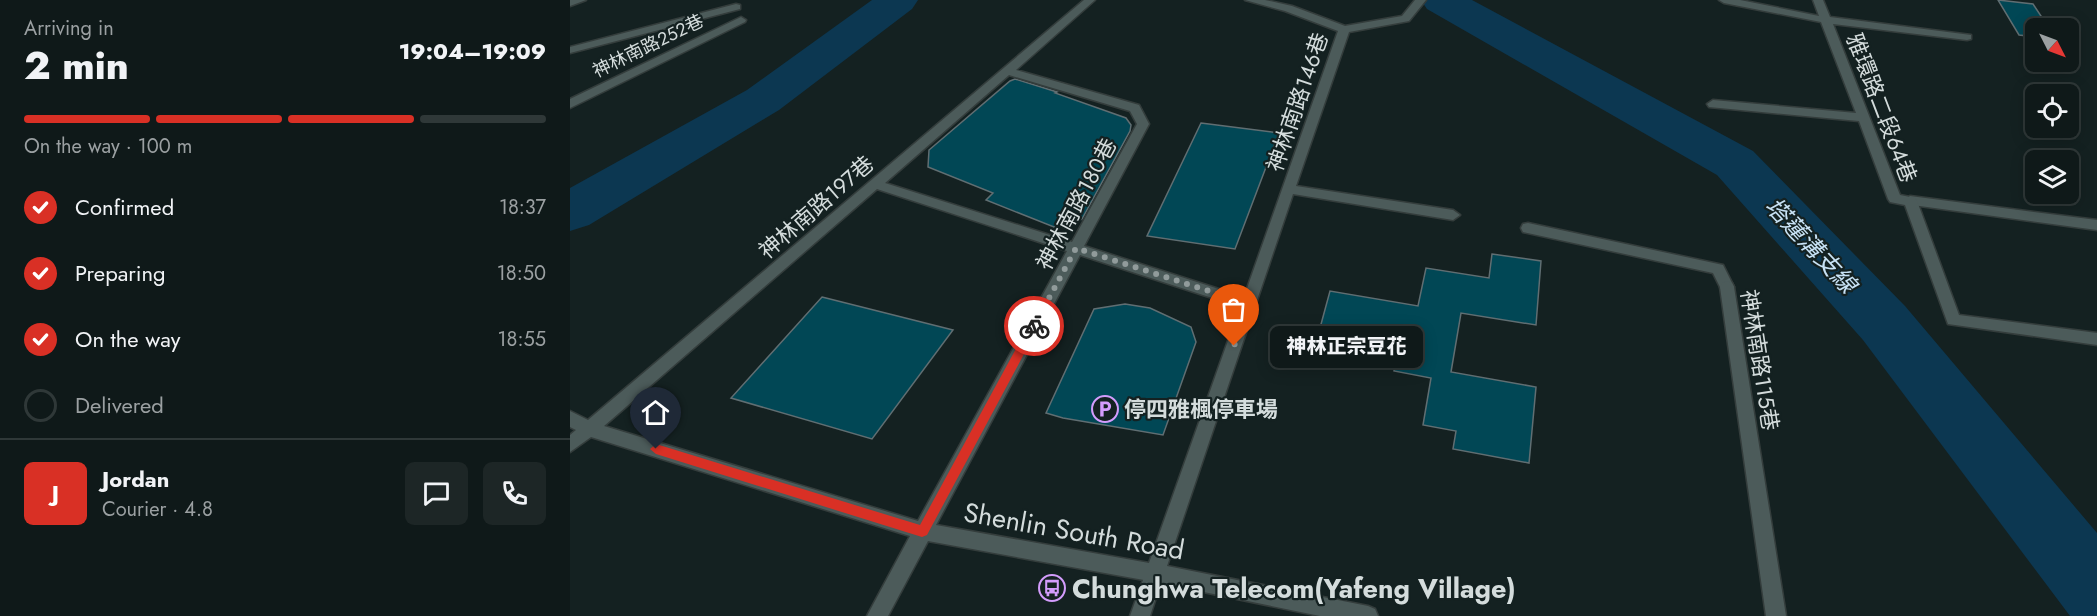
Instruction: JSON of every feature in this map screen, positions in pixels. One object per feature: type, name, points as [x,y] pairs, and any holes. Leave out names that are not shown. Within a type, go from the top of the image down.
[{"type":"street","points":[[570,3],[581,0]]},
{"type":"street","name":"神林南路197巷","points":[[570,445],[1089,0]]},
{"type":"street","name":"神林南路146巷","points":[[1250,0],[1287,8],[1344,29],[1405,19],[1419,3]]},
{"type":"street","points":[[1724,0],[1825,20],[1967,37]]},
{"type":"street","name":"雅環路二段64巷","points":[[1818,0],[1895,199],[1910,201],[1953,320],[2097,339]]},
{"type":"street","points":[[570,50],[736,7]]},
{"type":"street","name":"神林南路252巷","points":[[570,104],[741,20]]},
{"type":"street","name":"神林南路146巷","points":[[1140,616],[1344,29]]},
{"type":"street","name":"神林南路180巷","points":[[878,616],[1143,124],[1135,108],[1007,71]]},
{"type":"street","points":[[1713,104],[1863,118]]},
{"type":"street","points":[[875,184],[1249,304]]},
{"type":"street","name":"神林南路146巷","points":[[1289,189],[1453,215]]},
{"type":"street","points":[[1910,201],[2097,225]]},
{"type":"street","name":"神林南路115巷","points":[[1528,228],[1718,269],[1727,287],[1776,616]]},
{"type":"street","name":"Shenlin South Road","points":[[570,418],[589,429],[922,531],[1155,573],[1368,616]]},
{"type":"building","points":[[1998,0],[2033,4],[2042,18],[2025,18],[2025,36],[2019,35]]},
{"type":"building","points":[[1015,79],[1126,118],[1131,125],[1130,131],[1082,219],[1074,224],[1054,227],[986,200],[993,193],[928,167],[929,150]]},
{"type":"building","points":[[1201,123],[1279,133],[1235,249],[1147,236]]},
{"type":"building","points":[[1492,254],[1541,261],[1536,325],[1461,313],[1451,372],[1536,387],[1529,463],[1453,449],[1456,431],[1423,425],[1431,378],[1394,371],[1396,358],[1376,355],[1380,338],[1320,328],[1330,291],[1418,306],[1426,268],[1489,278]]},
{"type":"building","points":[[822,297],[953,330],[872,439],[731,398]]},
{"type":"building","points":[[1125,304],[1150,308],[1191,327],[1196,342],[1163,435],[1046,413],[1094,309]]},
{"type":"waterway","points":[[570,212],[763,100],[898,0]]},
{"type":"waterway","name":"塔蓮溝支線","points":[[1441,0],[1735,163],[1884,323],[2097,590]]},
{"type":"way so far","points":[[1034,326],[1076,248],[1249,304],[1234,346]]},
{"type":"place","name":"神林正宗豆花","points":[[1234,346]]},
{"type":"place","name":"停四雅楓停車場","points":[[1105,409]]},
{"type":"place","name":"Chunghwa Telecom(Yafeng Village)","points":[[1052,588]]},
{"type":"route","points":[[656,449],[922,531],[1034,326]]}]
